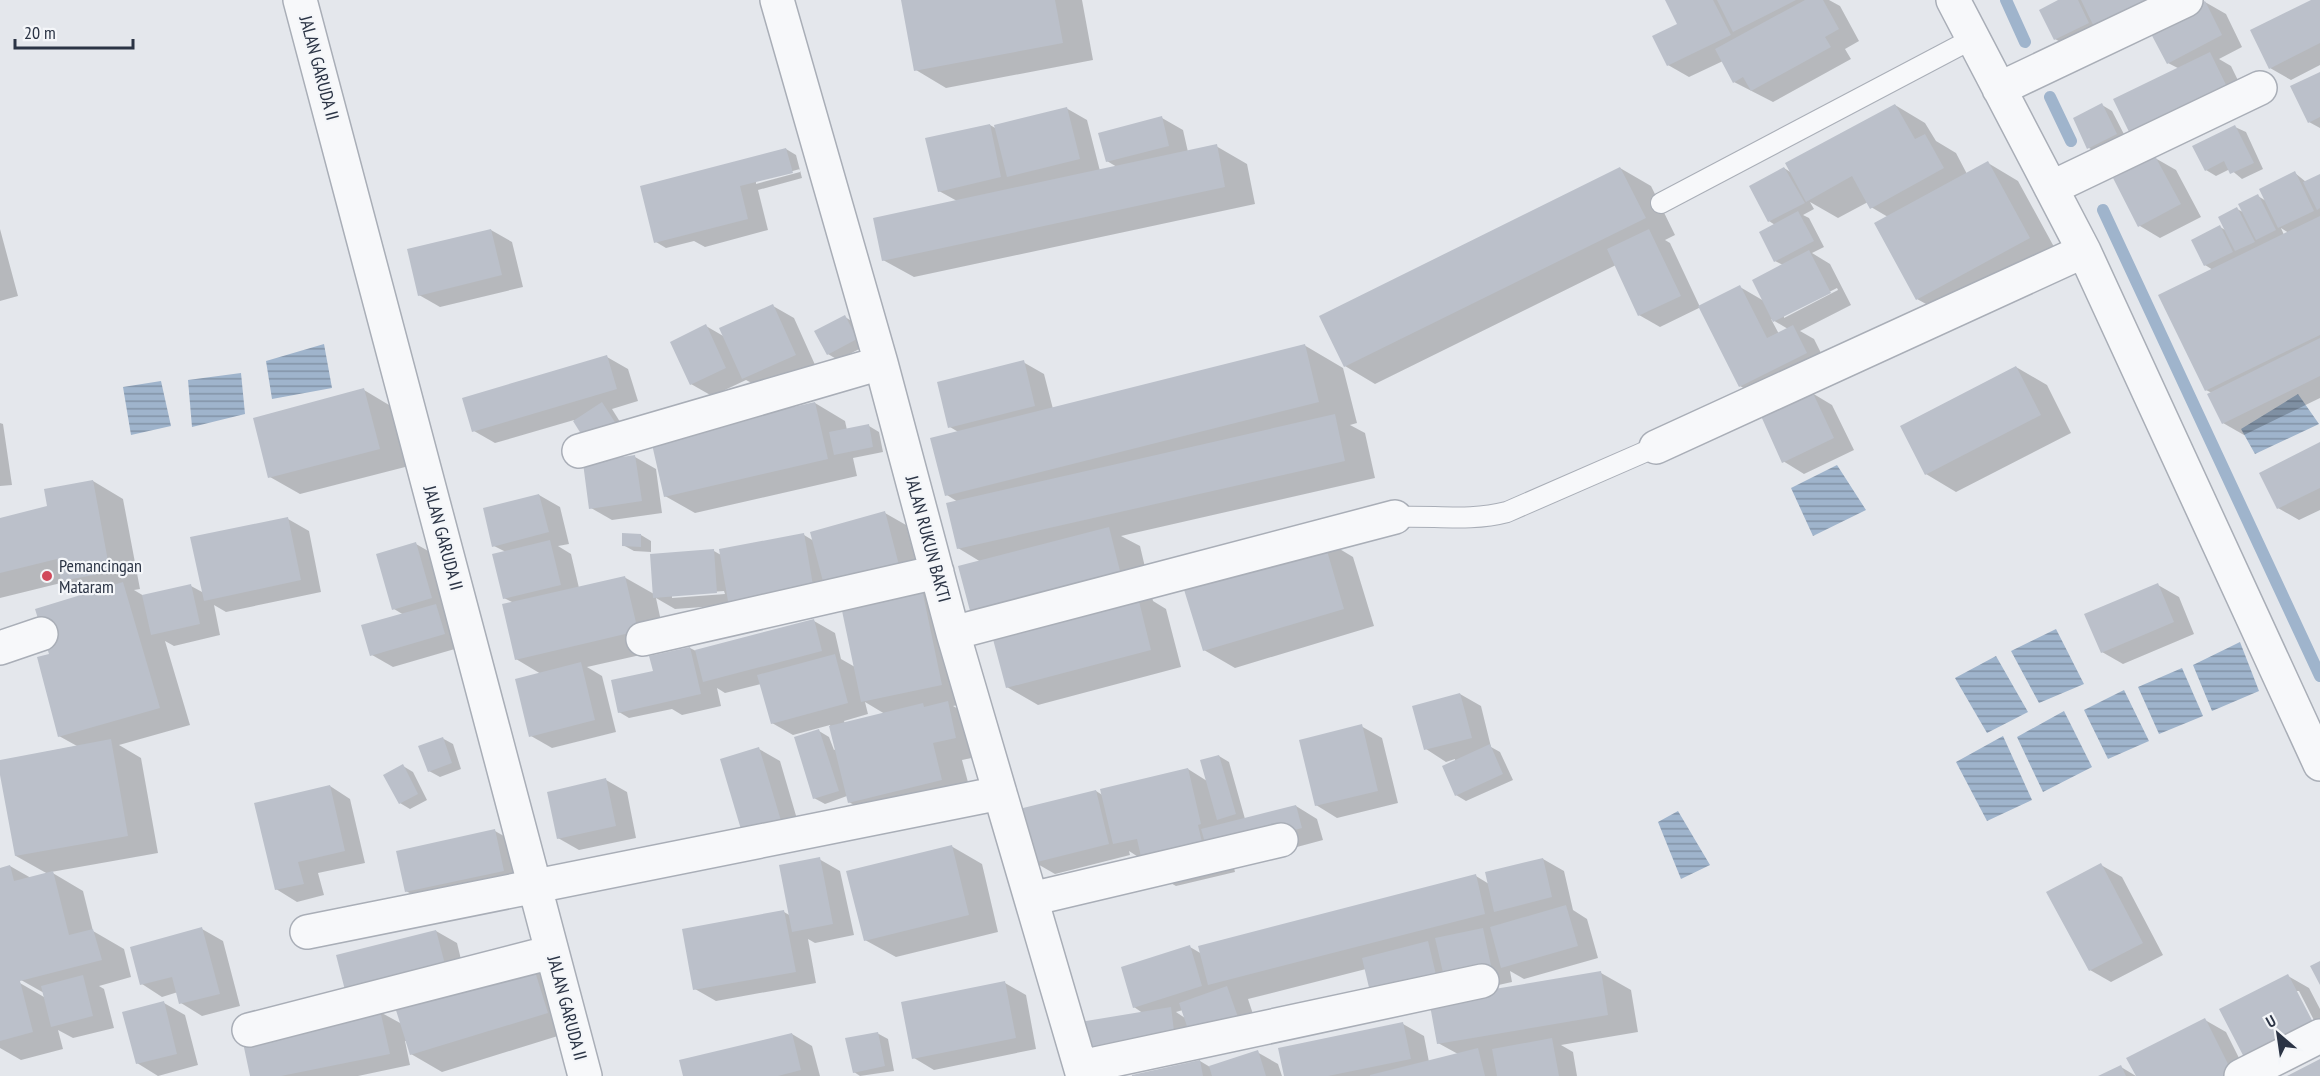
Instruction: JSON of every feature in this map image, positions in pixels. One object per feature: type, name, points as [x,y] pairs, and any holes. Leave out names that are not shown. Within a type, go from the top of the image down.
[{"type":"street","name":"JALAN GARUDA II","points":[[300,0],[585,1076]]},
{"type":"street","name":"JALAN RUKUN BAKTI","points":[[777,0],[881,363],[953,633],[1082,1072]]},
{"type":"street","points":[[1953,0],[2084,251],[2320,764]]},
{"type":"street","points":[[1999,89],[2186,0]]},
{"type":"street","points":[[2051,188],[2260,88]]},
{"type":"street","points":[[1656,447],[2084,251]]},
{"type":"street","points":[[579,451],[881,363]]},
{"type":"street","points":[[953,633],[1395,517]]},
{"type":"street","points":[[643,639],[937,572]]},
{"type":"street","points":[[0,648],[41,634]]},
{"type":"street","points":[[307,932],[536,888],[1000,793]]},
{"type":"street","points":[[1031,899],[1281,840]]},
{"type":"street","points":[[249,1030],[552,952]]},
{"type":"street","points":[[1082,1072],[1482,981]]},
{"type":"street","points":[[2241,1076],[2320,1036]]},
{"type":"lane","points":[[1661,203],[1972,39]]},
{"type":"lane","points":[[1395,517],[1484,518],[1507,512],[1656,447]]},
{"type":"water","points":[[324,344],[332,388],[272,399],[266,361]]},
{"type":"water","points":[[241,373],[245,414],[192,427],[188,380]]},
{"type":"water","points":[[161,381],[171,426],[131,435],[123,387]]},
{"type":"water","points":[[2298,394],[2319,424],[2255,454],[2241,429]]},
{"type":"water","points":[[1837,465],[1866,510],[1813,536],[1791,488]]},
{"type":"water","points":[[2056,629],[2084,684],[2039,703],[2011,651]]},
{"type":"water","points":[[2240,642],[2259,691],[2212,711],[2193,665]]},
{"type":"water","points":[[1996,656],[2028,712],[1987,733],[1955,678]]},
{"type":"water","points":[[2182,668],[2203,716],[2159,734],[2138,687]]},
{"type":"water","points":[[2124,690],[2149,741],[2108,759],[2084,710]]},
{"type":"water","points":[[2064,711],[2092,767],[2043,792],[2017,737]]},
{"type":"water","points":[[2003,736],[2032,800],[1987,821],[1956,762]]},
{"type":"water","points":[[1678,811],[1710,865],[1681,879],[1658,822]]},
{"type":"building","points":[[901,0],[1055,0],[1063,43],[914,71]]},
{"type":"building","points":[[1665,0],[1713,0],[1731,35],[1667,66],[1652,36],[1677,24]]},
{"type":"building","points":[[1717,0],[1796,0],[1733,32]]},
{"type":"building","points":[[1805,0],[1823,0],[1839,29],[1825,37],[1831,47],[1751,91],[1743,77],[1733,83],[1715,49]]},
{"type":"building","points":[[2058,0],[2078,0],[2089,23],[2054,40],[2039,10]]},
{"type":"building","points":[[2081,0],[2158,0],[2096,31]]},
{"type":"building","points":[[2311,0],[2320,0],[2320,43],[2269,69],[2250,30]]},
{"type":"building","points":[[2205,1],[2222,35],[2167,64],[2149,30]]},
{"type":"building","points":[[2210,52],[2230,93],[2133,140],[2113,99]]},
{"type":"building","points":[[2320,72],[2320,117],[2308,123],[2290,86]]},
{"type":"building","points":[[2102,103],[2117,134],[2087,149],[2073,118]]},
{"type":"building","points":[[1895,104],[1915,139],[1925,134],[1944,168],[1870,209],[1852,176],[1806,202],[1785,163]]},
{"type":"building","points":[[1067,107],[1080,159],[1007,177],[994,125]]},
{"type":"building","points":[[1162,116],[1169,146],[1106,162],[1098,133]]},
{"type":"building","points":[[990,124],[1001,177],[938,192],[925,138]]},
{"type":"building","points":[[2235,125],[2254,163],[2230,174],[2224,161],[2205,171],[2192,146]]},
{"type":"building","points":[[1217,144],[1225,187],[882,261],[873,218]]},
{"type":"building","points":[[786,148],[793,173],[740,186],[748,219],[654,243],[640,186]]},
{"type":"building","points":[[2155,156],[2181,204],[2138,227],[2113,178]]},
{"type":"building","points":[[1988,161],[2030,238],[1916,300],[1874,223]]},
{"type":"building","points":[[1620,167],[1646,218],[1344,367],[1319,316]]},
{"type":"building","points":[[1784,167],[1805,203],[1768,222],[1749,186]]},
{"type":"building","points":[[2295,171],[2314,211],[2278,228],[2259,189]]},
{"type":"building","points":[[2320,174],[2320,208],[2317,210],[2303,182]]},
{"type":"building","points":[[2258,194],[2276,230],[2256,240],[2238,204]]},
{"type":"building","points":[[2237,207],[2255,242],[2235,251],[2218,217]]},
{"type":"building","points":[[1798,211],[1814,241],[1774,262],[1759,232]]},
{"type":"building","points":[[2320,216],[2320,335],[2205,391],[2158,295]]},
{"type":"building","points":[[2220,225],[2233,252],[2204,266],[2191,240]]},
{"type":"building","points":[[491,229],[502,275],[418,296],[407,249]]},
{"type":"building","points":[[1649,229],[1681,296],[1638,316],[1607,249]]},
{"type":"building","points":[[1809,250],[1831,293],[1773,322],[1752,280]]},
{"type":"building","points":[[1740,285],[1767,338],[1793,325],[1807,353],[1739,387],[1698,306]]},
{"type":"building","points":[[773,304],[796,355],[742,379],[719,328]]},
{"type":"building","points":[[845,315],[857,339],[827,355],[814,331]]},
{"type":"building","points":[[706,324],[726,368],[690,385],[670,342]]},
{"type":"building","points":[[2320,338],[2320,376],[2222,424],[2207,394]]},
{"type":"building","points":[[1305,344],[1319,402],[945,496],[930,438]]},
{"type":"building","points":[[607,355],[617,389],[472,432],[462,398]]},
{"type":"building","points":[[1024,360],[1035,406],[948,428],[937,382]]},
{"type":"building","points":[[2016,366],[2041,415],[1925,475],[1900,426]]},
{"type":"building","points":[[364,388],[380,449],[268,478],[253,418]]},
{"type":"building","points":[[1812,391],[1834,438],[1782,463],[1761,416]]},
{"type":"building","points":[[602,402],[618,427],[588,445],[573,421]]},
{"type":"building","points":[[815,402],[828,459],[664,497],[651,440]]},
{"type":"building","points":[[1335,414],[1345,461],[957,549],[946,503]]},
{"type":"building","points":[[869,424],[873,447],[834,455],[829,432]]},
{"type":"building","points":[[2320,442],[2320,488],[2277,509],[2259,473]]},
{"type":"building","points":[[635,455],[642,501],[589,509],[583,463]]},
{"type":"building","points":[[93,480],[110,572],[61,581],[57,559],[0,573],[0,518],[47,506],[44,489]]},
{"type":"building","points":[[539,494],[549,532],[492,547],[483,508]]},
{"type":"building","points":[[885,511],[900,569],[825,589],[810,532]]},
{"type":"building","points":[[288,517],[301,580],[204,601],[190,537]]},
{"type":"building","points":[[1109,527],[1123,583],[973,622],[958,566]]},
{"type":"building","points":[[622,533],[641,534],[641,547],[622,546]]},
{"type":"building","points":[[804,533],[814,591],[729,607],[719,549]]},
{"type":"building","points":[[1323,537],[1344,609],[1203,651],[1181,580]]},
{"type":"building","points":[[550,540],[561,585],[503,599],[492,554]]},
{"type":"building","points":[[416,542],[432,598],[392,610],[376,554]]},
{"type":"building","points":[[714,549],[717,593],[653,598],[650,554]]},
{"type":"building","points":[[625,576],[638,631],[515,660],[502,604]]},
{"type":"building","points":[[123,582],[160,708],[58,737],[37,657],[49,654],[35,609]]},
{"type":"building","points":[[2158,583],[2174,622],[2101,653],[2084,614]]},
{"type":"building","points":[[191,584],[200,624],[151,635],[142,595]]},
{"type":"building","points":[[922,589],[942,685],[861,702],[841,606]]},
{"type":"building","points":[[1136,589],[1151,650],[1006,688],[990,628]]},
{"type":"building","points":[[436,604],[445,634],[370,656],[361,625]]},
{"type":"building","points":[[814,619],[822,651],[703,682],[695,650]]},
{"type":"building","points":[[690,647],[701,694],[618,713],[611,680],[653,671],[649,656]]},
{"type":"building","points":[[835,654],[848,703],[771,724],[757,675]]},
{"type":"building","points":[[581,662],[595,720],[529,737],[515,679]]},
{"type":"building","points":[[1460,693],[1472,738],[1424,750],[1412,706]]},
{"type":"building","points":[[948,701],[956,738],[933,743],[942,780],[848,803],[829,726],[923,703],[924,707]]},
{"type":"building","points":[[1362,724],[1378,791],[1315,806],[1299,740]]},
{"type":"building","points":[[819,729],[839,791],[813,799],[794,737]]},
{"type":"building","points":[[443,737],[452,763],[428,772],[418,746]]},
{"type":"building","points":[[111,739],[128,836],[15,856],[0,775],[0,760]]},
{"type":"building","points":[[1490,744],[1503,774],[1455,796],[1442,766]]},
{"type":"building","points":[[759,747],[782,824],[743,836],[720,759]]},
{"type":"building","points":[[1219,755],[1236,814],[1217,820],[1200,760]]},
{"type":"building","points":[[403,764],[418,794],[399,804],[383,775]]},
{"type":"building","points":[[1188,768],[1201,824],[1198,825],[1205,855],[1144,870],[1137,839],[1113,844],[1100,789]]},
{"type":"building","points":[[606,778],[616,826],[557,839],[547,792]]},
{"type":"building","points":[[330,785],[345,851],[298,862],[304,884],[275,890],[254,803]]},
{"type":"building","points":[[1096,790],[1109,844],[1033,863],[1019,809]]},
{"type":"building","points":[[1296,805],[1302,828],[1208,853],[1201,829]]},
{"type":"building","points":[[495,829],[504,871],[405,892],[396,851]]},
{"type":"building","points":[[952,845],[969,915],[864,941],[846,871]]},
{"type":"building","points":[[820,857],[833,924],[792,932],[779,865]]},
{"type":"building","points":[[1543,858],[1552,897],[1494,912],[1485,872]]},
{"type":"building","points":[[2101,863],[2143,943],[2089,971],[2046,892]]},
{"type":"building","points":[[10,865],[14,881],[53,871],[69,935],[93,929],[102,960],[20,981],[33,1032],[0,1041],[0,868]]},
{"type":"building","points":[[1476,874],[1485,914],[1208,985],[1198,946]]},
{"type":"building","points":[[1566,905],[1578,946],[1501,968],[1490,927]]},
{"type":"building","points":[[784,910],[796,972],[693,990],[682,929]]},
{"type":"building","points":[[202,927],[220,994],[179,1004],[172,977],[140,985],[130,947]]},
{"type":"building","points":[[1483,928],[1492,970],[1445,981],[1435,938]]},
{"type":"building","points":[[436,930],[447,972],[347,998],[336,955]]},
{"type":"building","points":[[1428,941],[1437,979],[1371,996],[1362,958]]},
{"type":"building","points":[[1190,945],[1202,986],[1133,1008],[1121,967]]},
{"type":"building","points":[[2320,961],[2320,985],[2310,966]]},
{"type":"building","points":[[533,965],[548,1013],[410,1055],[395,1007]]},
{"type":"building","points":[[1601,971],[1608,1015],[1437,1044],[1429,1000]]},
{"type":"building","points":[[2288,974],[2315,1026],[2246,1061],[2219,1009]]},
{"type":"building","points":[[83,975],[93,1016],[51,1027],[41,986]]},
{"type":"building","points":[[1005,981],[1016,1038],[912,1059],[901,1002]]},
{"type":"building","points":[[1227,986],[1239,1020],[1191,1038],[1179,1003]]},
{"type":"building","points":[[164,1001],[177,1054],[136,1064],[122,1012]]},
{"type":"building","points":[[1171,1007],[1175,1039],[1085,1053],[1080,1022]]},
{"type":"building","points":[[380,1010],[390,1054],[281,1076],[250,1076],[242,1038]]},
{"type":"building","points":[[2205,1018],[2232,1072],[2224,1076],[2136,1076],[2126,1058]]},
{"type":"building","points":[[1403,1022],[1411,1059],[1328,1076],[1284,1076],[1278,1048]]},
{"type":"building","points":[[878,1032],[885,1066],[853,1073],[845,1038]]},
{"type":"building","points":[[792,1033],[801,1070],[778,1076],[683,1076],[679,1060]]},
{"type":"building","points":[[1552,1038],[1559,1076],[1497,1076],[1492,1049]]},
{"type":"building","points":[[1478,1048],[1485,1076],[1370,1076],[1370,1075]]},
{"type":"building","points":[[1258,1050],[1266,1076],[1212,1076],[1209,1066]]},
{"type":"building","points":[[2320,1059],[2320,1076],[2287,1076]]},
{"type":"building","points":[[1200,1060],[1203,1076],[1132,1076],[1132,1075]]},
{"type":"building","points":[[2121,1065],[2126,1076],[2098,1076]]},
{"type":"waterway","points":[[2006,0],[2025,42]]},
{"type":"waterway","points":[[2050,97],[2071,141]]},
{"type":"waterway","points":[[2103,210],[2320,676]]},
{"type":"place","name":"Pemancingan Mataram","points":[[47,576]]}]
